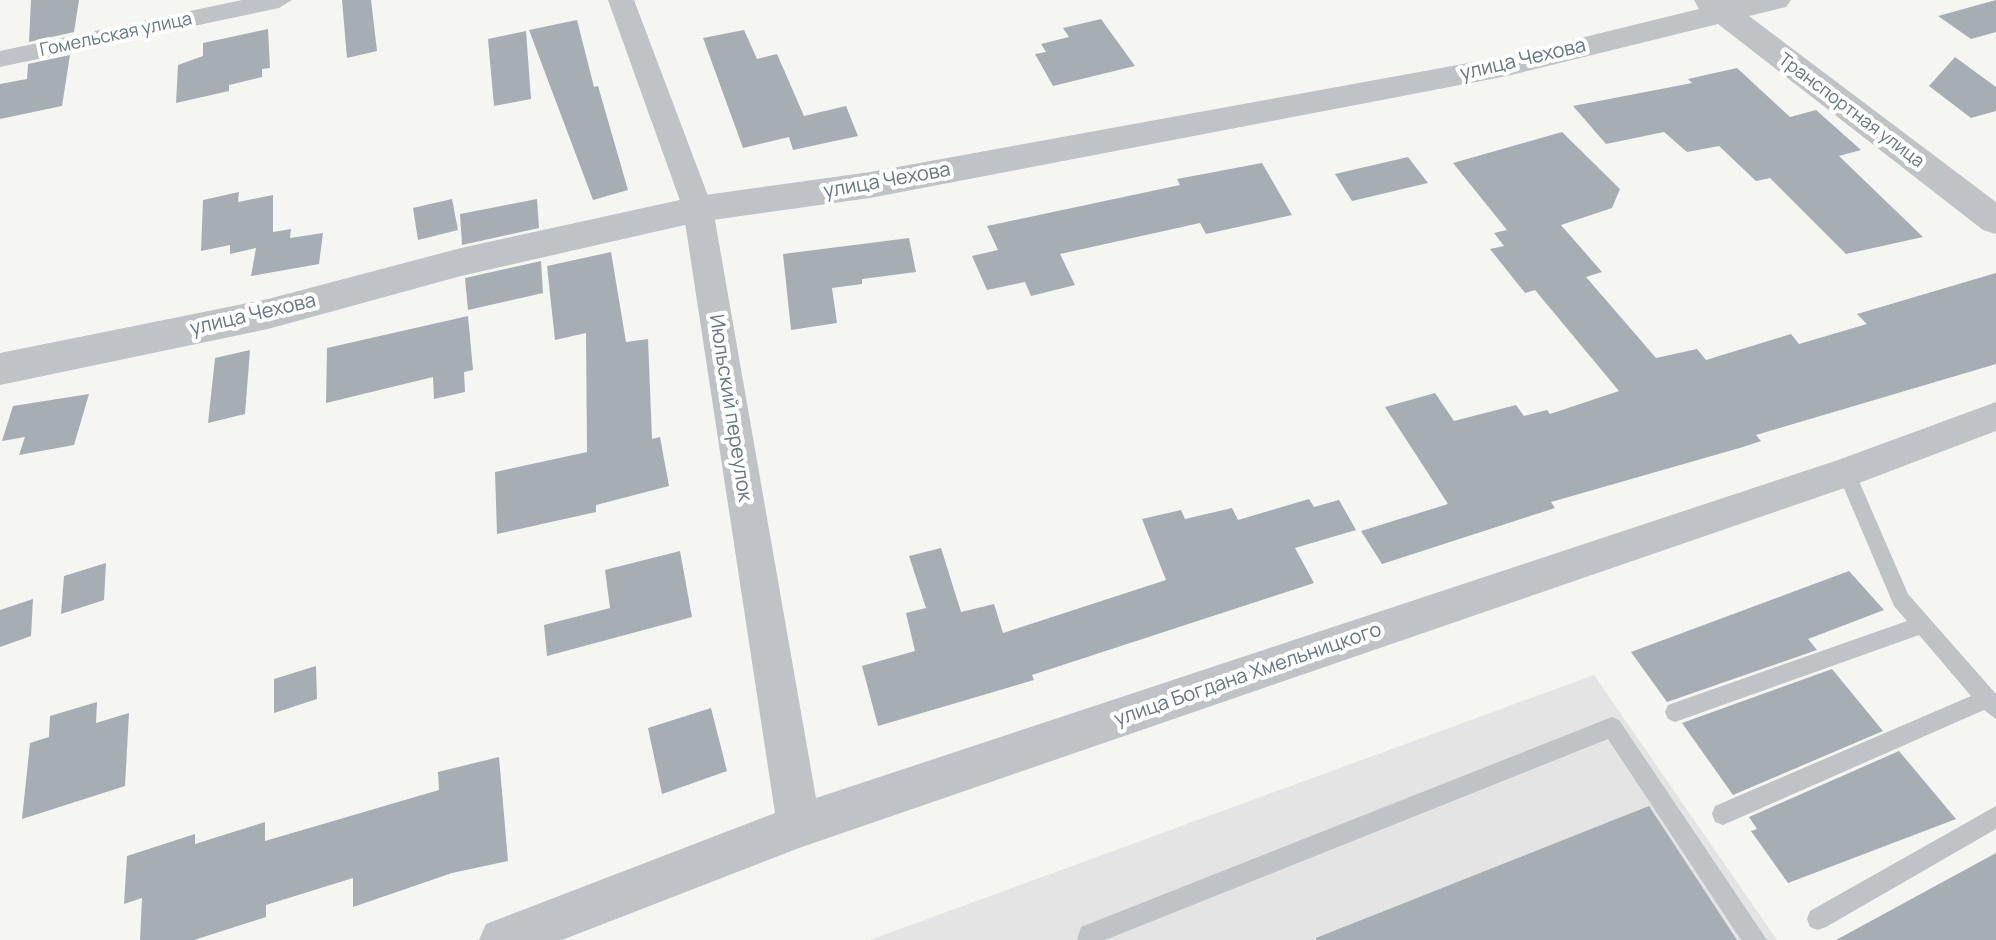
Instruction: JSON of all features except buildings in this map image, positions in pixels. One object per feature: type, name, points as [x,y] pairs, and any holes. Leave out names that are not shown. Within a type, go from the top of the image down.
[{"type":"street","name":"Гомельская улица","points":[[0,59],[279,0]]},
{"type":"street","name":"Июльский переулок","points":[[621,0],[698,209],[799,826]]},
{"type":"street","name":"улица Чехова","points":[[0,369],[268,314],[461,262],[698,209],[870,185],[1507,66],[1715,6],[1775,0]]},
{"type":"street","name":"Транспортная улица","points":[[1715,6],[1996,221]]},
{"type":"street","name":"улица Богдана Хмельницкого","points":[[502,940],[799,826],[1846,472],[1996,416]]},
{"type":"lane","points":[[1723,814],[1991,704],[1901,600],[1846,472]]},
{"type":"lane","points":[[1675,712],[1922,625]]},
{"type":"lane","points":[[1089,940],[1089,935],[1612,727],[1755,940]]},
{"type":"lane","points":[[1818,919],[1996,817]]},
{"type":"shaded area","points":[[1594,675],[1777,940],[870,940]]}]
